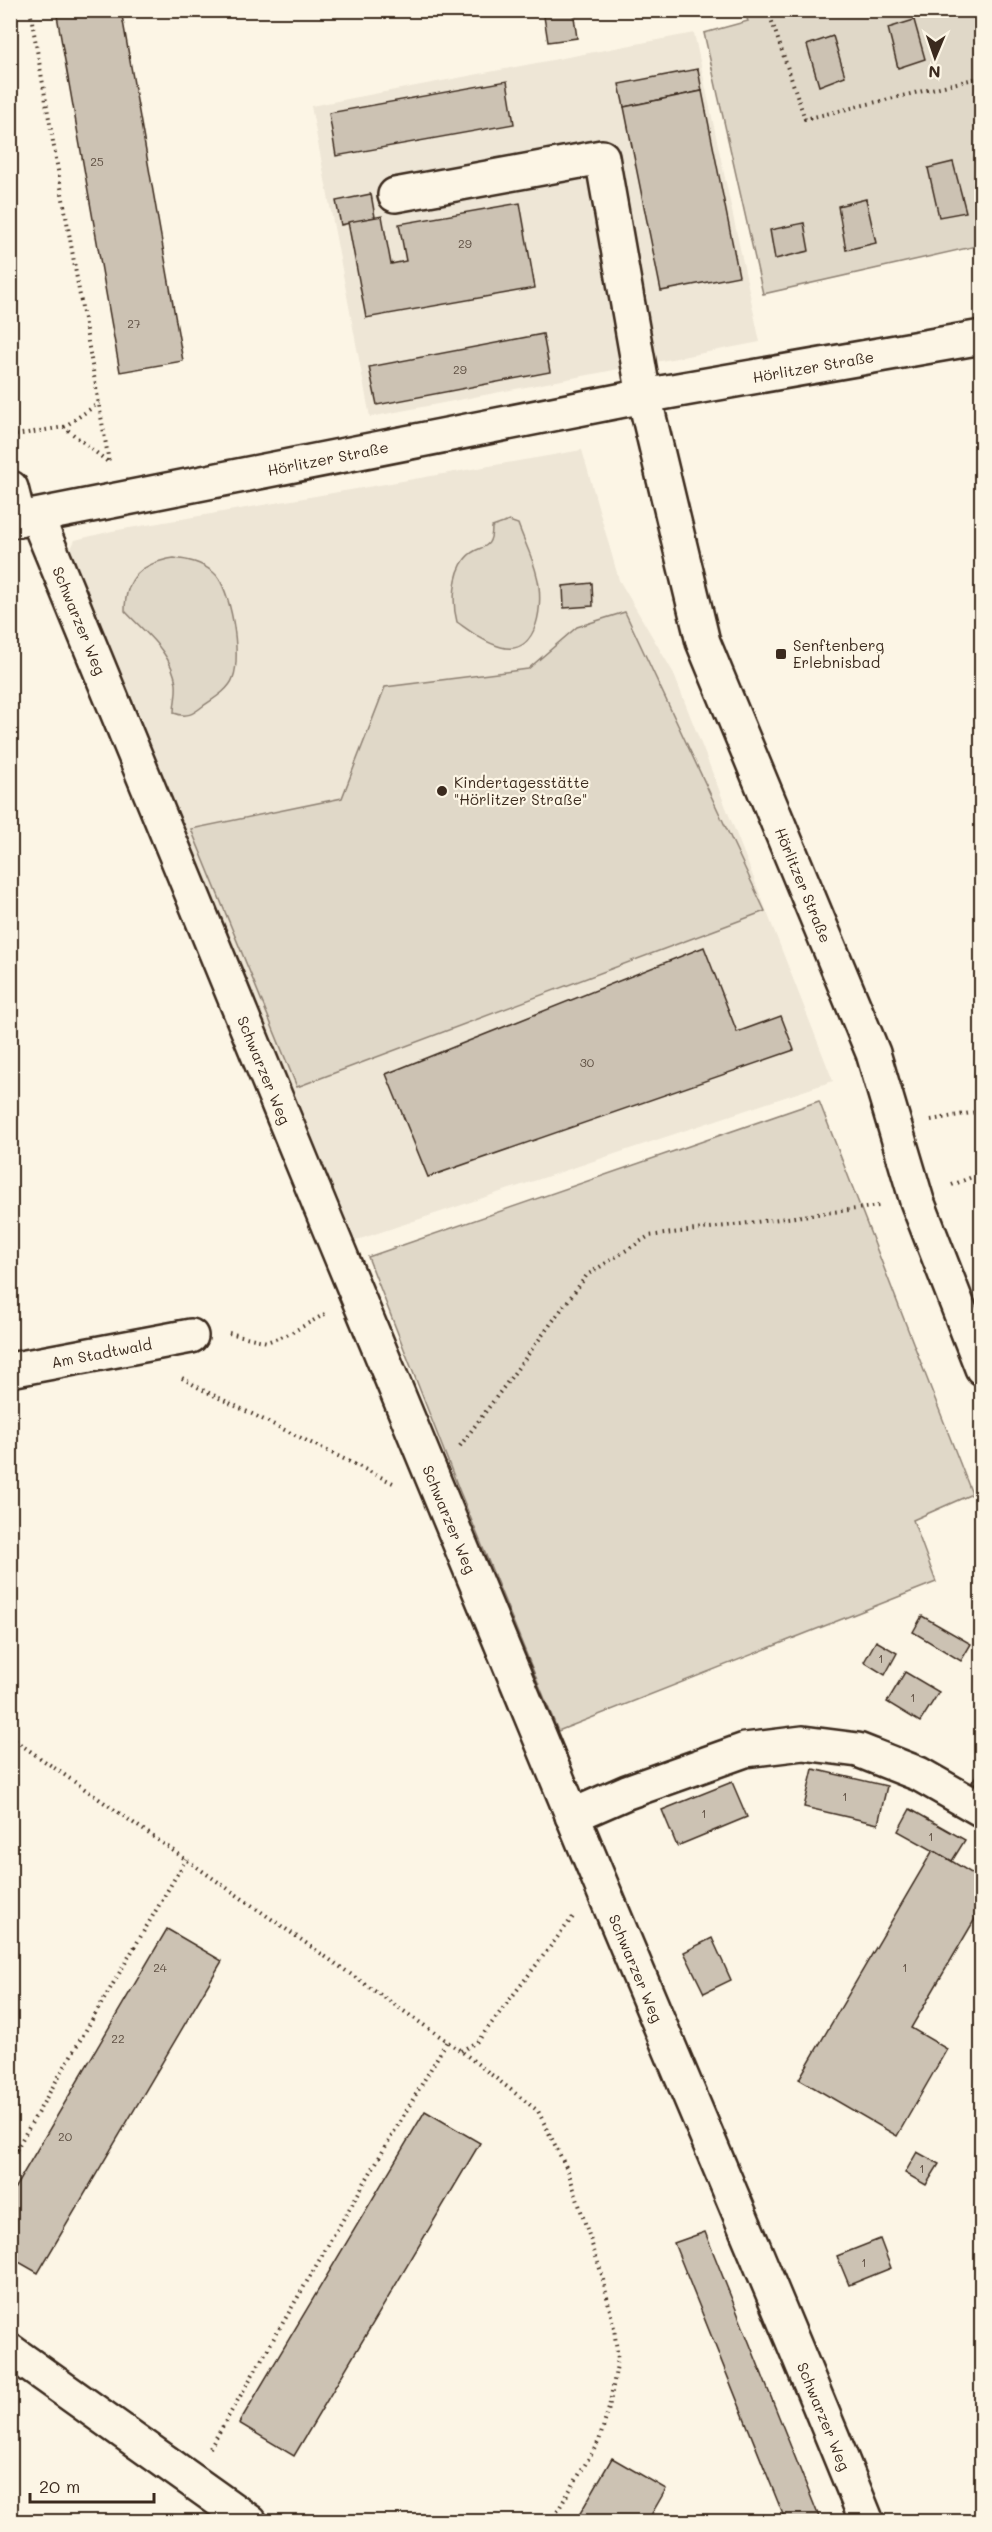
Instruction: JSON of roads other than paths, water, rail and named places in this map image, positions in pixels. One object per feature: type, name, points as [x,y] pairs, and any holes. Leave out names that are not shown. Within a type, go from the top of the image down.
[{"type":"street","points":[[395,195],[602,157],[644,396]]},
{"type":"street","name":"Hörlitzer Straße","points":[[22,519],[644,396],[981,337]]},
{"type":"street","name":"Hörlitzer Straße","points":[[644,396],[703,642],[873,1053],[917,1201],[981,1368]]},
{"type":"street","name":"Schwarzer Weg","points":[[11,488],[22,519],[357,1296],[572,1816],[793,2338],[867,2522]]},
{"type":"street","name":"Am Stadtwald","points":[[10,1370],[191,1336]]},
{"type":"street","points":[[572,1816],[627,1792],[745,1750],[803,1743],[858,1750],[919,1774],[981,1810]]},
{"type":"street","points":[[10,2351],[250,2522]]},
{"type":"place","name":"Senftenberg Erlebnisbad","points":[[781,654]]},
{"type":"place","name":"Kindertagesstätte \"Hörlitzer Straße\"","points":[[442,791]]}]
